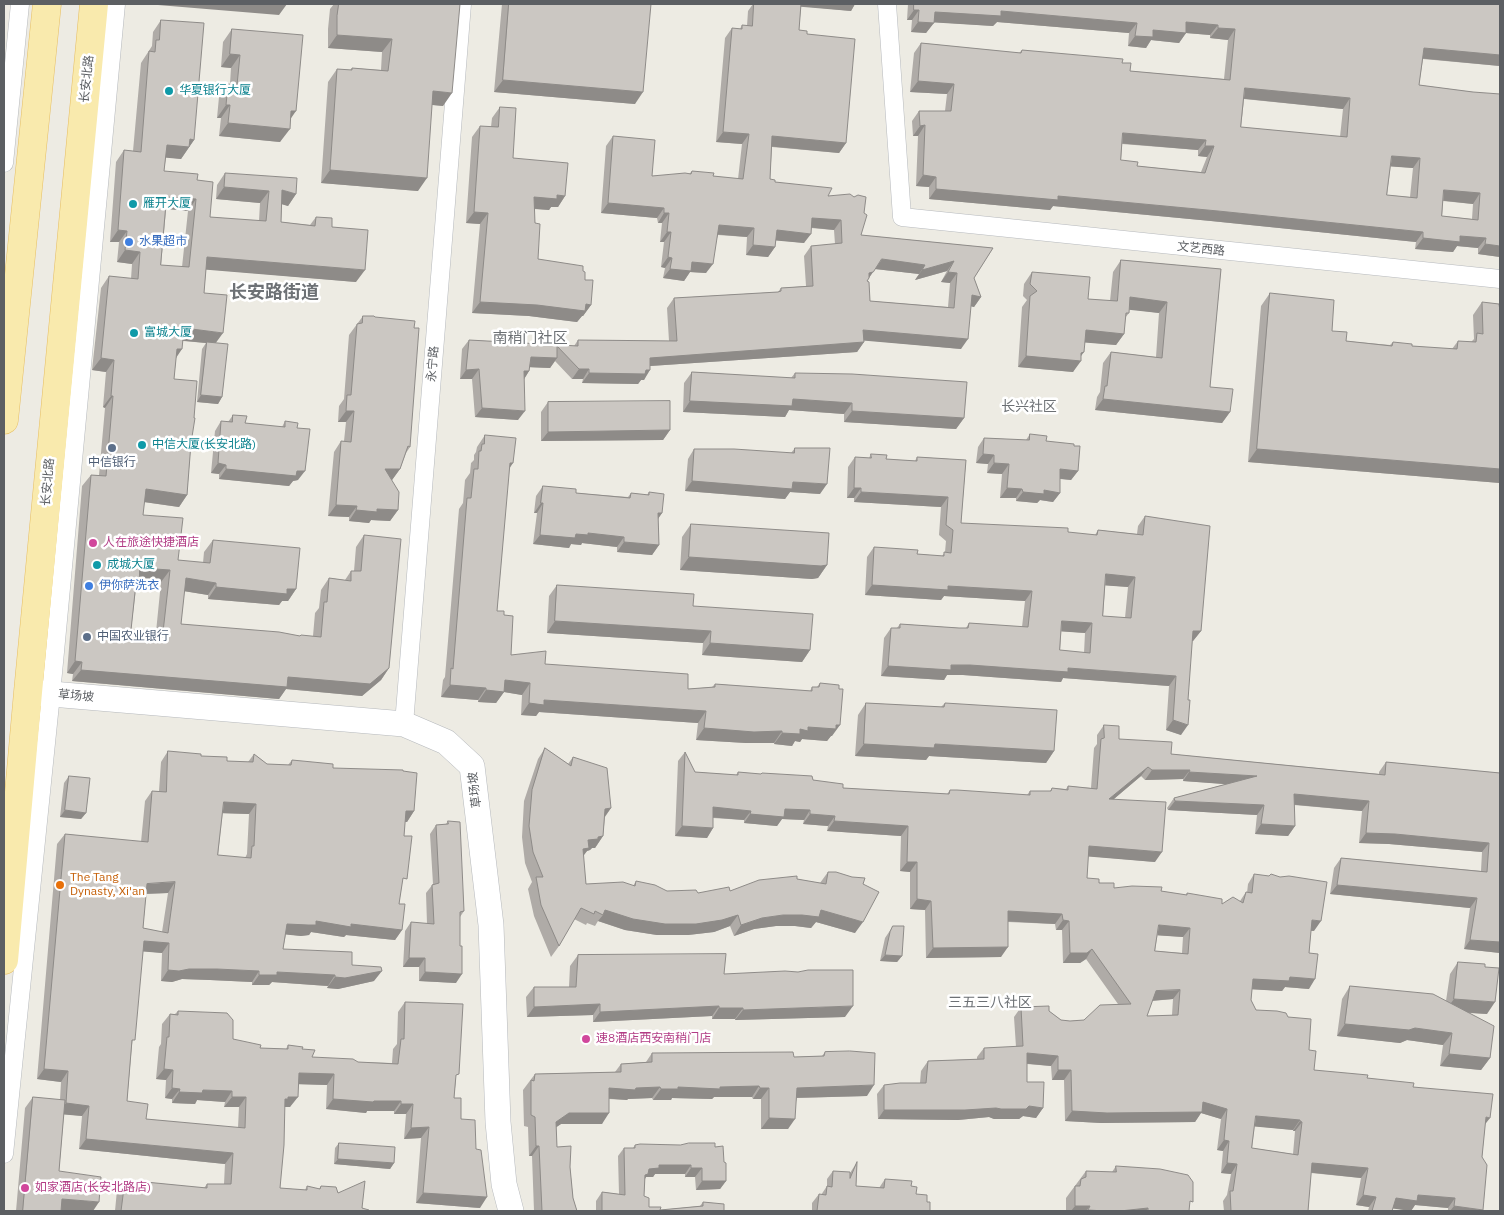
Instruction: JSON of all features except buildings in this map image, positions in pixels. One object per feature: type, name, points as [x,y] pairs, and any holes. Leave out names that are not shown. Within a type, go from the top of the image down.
[{"type":"main road","points":[[4,420],[48,4]]},
{"type":"main road","name":"长安北路","points":[[4,960],[39,693],[94,4]]},
{"type":"street","points":[[4,163],[20,4]]},
{"type":"street","points":[[4,1154],[39,693],[116,4]]},
{"type":"street","name":"永宁路","points":[[404,724],[462,4]]},
{"type":"street","name":"文艺西路","points":[[887,4],[902,217],[1500,279]]},
{"type":"street","name":"草场坡","points":[[39,693],[404,724],[446,742],[472,766],[491,925],[499,1131],[504,1184],[511,1211]]},
{"type":"place","name":"华夏银行大厦","points":[[169,91]]},
{"type":"place","name":"雁开大厦","points":[[133,204]]},
{"type":"place","name":"水果超市","points":[[129,242]]},
{"type":"place","name":"富城大厦","points":[[134,333]]},
{"type":"place","name":"中信大厦(长安北路)","points":[[142,445]]},
{"type":"place","name":"中信银行","points":[[112,448]]},
{"type":"place","name":"人在旅途快捷酒店","points":[[93,543]]},
{"type":"place","name":"成城大厦","points":[[97,565]]},
{"type":"place","name":"伊你萨洗衣","points":[[89,586]]},
{"type":"place","name":"中国农业银行","points":[[87,637]]},
{"type":"place","name":"The Tang Dynasty, Xi'an","points":[[60,885]]},
{"type":"place","name":"速8酒店西安南稍门店","points":[[586,1039]]},
{"type":"place","name":"如家酒店(长安北路店)","points":[[25,1188]]},
{"type":"district","name":"长安路街道","points":[[274,293]]},
{"type":"district","name":"南稍门社区","points":[[530,339]]},
{"type":"district","name":"长兴社区","points":[[1029,407]]},
{"type":"district","name":"三五三八社区","points":[[990,1003]]}]
